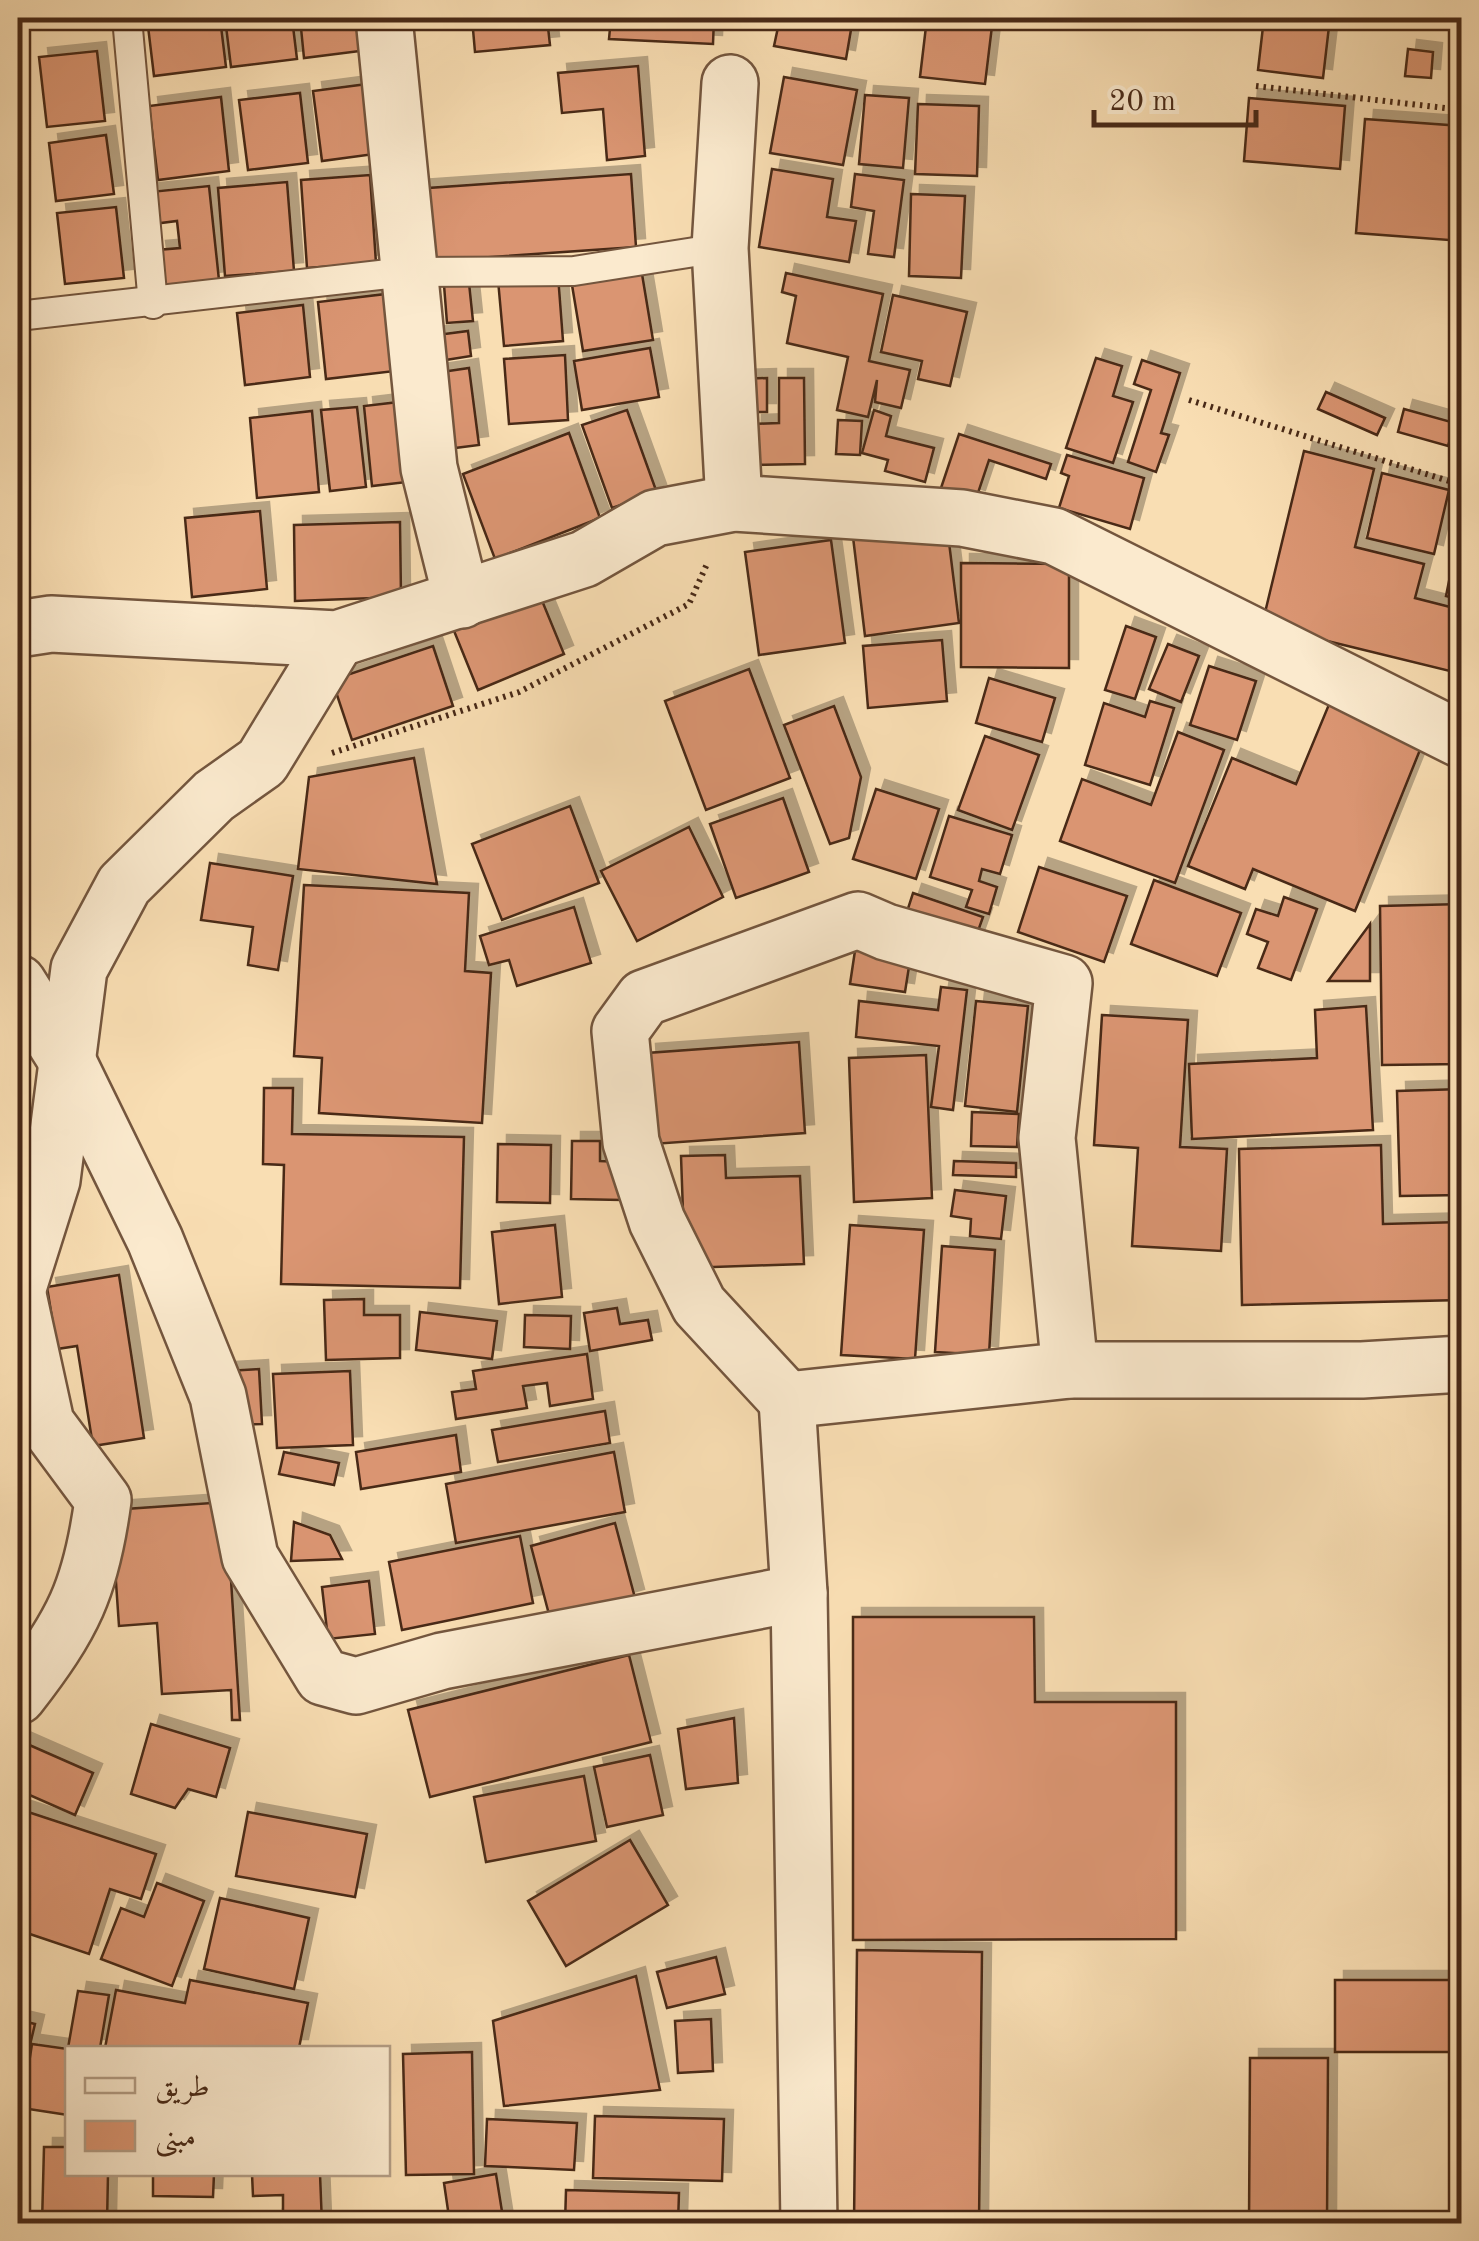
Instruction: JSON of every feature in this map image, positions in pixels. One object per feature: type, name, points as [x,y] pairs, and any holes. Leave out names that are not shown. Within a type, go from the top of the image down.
[{"type":"street","points":[[384,18],[428,468],[462,600]]},
{"type":"street","points":[[730,82],[720,248],[734,503]]},
{"type":"street","points":[[18,628],[50,624],[337,639],[584,559],[655,518],[734,503],[962,518],[1054,536],[1462,740]]},
{"type":"street","points":[[18,1696],[75,1615],[94,1567],[103,1500],[46,1423],[18,1292],[52,1180],[56,1124],[69,1064],[80,969],[124,885],[214,796],[262,762],[337,639]]},
{"type":"street","points":[[809,2224],[798,1593],[787,1400],[699,1305],[657,1222],[630,1142],[620,1030],[644,998],[858,920],[886,932],[1064,983],[1048,1138],[1070,1370]]},
{"type":"street","points":[[18,983],[69,1064],[155,1240],[218,1396],[250,1557],[323,1676],[356,1686],[442,1661],[798,1593]]},
{"type":"street","points":[[787,1400],[1070,1370],[1362,1370],[1462,1364]]},
{"type":"lane","points":[[127,18],[153,304]]},
{"type":"lane","points":[[18,316],[153,304],[406,272],[574,271],[720,248]]},
{"type":"path","points":[[1256,86],[1462,110]]},
{"type":"path","points":[[1189,400],[1462,484]]},
{"type":"path","points":[[262,762],[334,752],[518,692],[689,604],[734,503]]},
{"type":"building","points":[[147,18],[220,18],[226,67],[154,76]]},
{"type":"building","points":[[225,18],[292,18],[297,59],[231,67]]},
{"type":"building","points":[[300,18],[372,18],[376,49],[304,58]]},
{"type":"building","points":[[472,18],[547,18],[550,45],[475,52]]},
{"type":"building","points":[[611,18],[714,18],[713,44],[609,39]]},
{"type":"building","points":[[780,18],[853,18],[846,59],[774,46]]},
{"type":"building","points":[[927,18],[993,18],[985,84],[920,77]]},
{"type":"building","points":[[1264,18],[1330,18],[1323,78],[1258,70]]},
{"type":"building","points":[[1408,49],[1433,52],[1431,78],[1405,76]]},
{"type":"building","points":[[97,51],[105,121],[47,127],[39,57]]},
{"type":"building","points":[[638,66],[645,156],[607,160],[603,109],[562,113],[558,73]]},
{"type":"building","points":[[784,77],[857,90],[843,165],[770,153]]},
{"type":"building","points":[[375,83],[382,153],[322,161],[313,91]]},
{"type":"building","points":[[300,93],[308,163],[248,170],[239,100]]},
{"type":"building","points":[[865,95],[909,98],[903,168],[859,164]]},
{"type":"building","points":[[221,97],[229,171],[158,180],[149,106]]},
{"type":"building","points":[[1249,98],[1345,106],[1340,169],[1244,161]]},
{"type":"building","points":[[918,104],[979,106],[977,176],[915,174]]},
{"type":"building","points":[[1365,119],[1462,126],[1462,241],[1356,233]]},
{"type":"building","points":[[106,135],[114,194],[56,201],[49,143]]},
{"type":"building","points":[[772,169],[833,179],[827,217],[856,221],[849,262],[759,247]]},
{"type":"building","points":[[631,174],[636,247],[419,262],[414,189]]},
{"type":"building","points":[[855,174],[904,180],[894,257],[868,254],[874,211],[851,207]]},
{"type":"building","points":[[370,175],[376,263],[307,268],[301,180]]},
{"type":"building","points":[[287,182],[294,271],[225,276],[218,188]]},
{"type":"building","points":[[209,186],[219,280],[162,286],[157,250],[180,248],[177,221],[153,224],[150,192]]},
{"type":"building","points":[[911,194],[965,196],[961,278],[909,276]]},
{"type":"building","points":[[116,207],[124,278],[65,284],[57,213]]},
{"type":"building","points":[[786,273],[883,294],[869,361],[910,370],[901,408],[875,402],[877,380],[868,417],[837,410],[848,357],[787,343],[796,296],[782,292]]},
{"type":"building","points":[[642,274],[653,340],[583,351],[572,285]]},
{"type":"building","points":[[558,275],[563,341],[504,346],[498,280]]},
{"type":"building","points":[[469,283],[473,321],[447,323],[444,285]]},
{"type":"building","points":[[386,294],[395,371],[326,379],[318,302]]},
{"type":"building","points":[[893,295],[967,312],[950,386],[918,379],[922,361],[881,352]]},
{"type":"building","points":[[303,305],[310,377],[245,385],[237,313]]},
{"type":"building","points":[[468,331],[471,356],[433,362],[429,336]]},
{"type":"building","points":[[650,348],[659,397],[582,410],[574,361]]},
{"type":"building","points":[[565,355],[568,420],[509,424],[504,359]]},
{"type":"building","points":[[1096,358],[1122,366],[1113,396],[1133,402],[1113,463],[1066,448]]},
{"type":"building","points":[[1142,360],[1180,373],[1161,433],[1169,435],[1156,472],[1128,462],[1151,390],[1134,384]]},
{"type":"building","points":[[469,368],[479,445],[439,450],[428,374]]},
{"type":"building","points":[[767,378],[767,412],[738,412],[738,379]]},
{"type":"building","points":[[779,378],[804,378],[805,464],[752,465],[753,424],[779,423]]},
{"type":"building","points":[[1326,392],[1385,418],[1377,435],[1318,409]]},
{"type":"building","points":[[399,402],[407,482],[372,486],[364,406]]},
{"type":"building","points":[[357,407],[366,487],[330,491],[321,410]]},
{"type":"building","points":[[1404,409],[1455,423],[1448,446],[1398,432]]},
{"type":"building","points":[[627,410],[657,493],[612,508],[582,425]]},
{"type":"building","points":[[874,410],[891,416],[886,436],[934,448],[925,482],[885,471],[888,460],[862,453]]},
{"type":"building","points":[[312,411],[319,492],[257,498],[250,418]]},
{"type":"building","points":[[838,420],[862,421],[860,455],[836,454]]},
{"type":"building","points":[[569,433],[600,518],[495,559],[463,474]]},
{"type":"building","points":[[959,434],[1051,464],[1046,479],[989,460],[976,499],[941,488]]},
{"type":"building","points":[[1304,451],[1374,469],[1355,547],[1424,564],[1415,598],[1462,610],[1462,674],[1262,625]]},
{"type":"building","points":[[1067,455],[1144,478],[1130,529],[1059,508],[1069,476],[1061,473]]},
{"type":"building","points":[[1382,473],[1449,490],[1434,554],[1367,538]]},
{"type":"building","points":[[260,511],[267,589],[192,597],[185,518]]},
{"type":"building","points":[[1462,517],[1462,600],[1446,596]]},
{"type":"building","points":[[400,522],[401,597],[295,601],[294,525]]},
{"type":"building","points":[[947,526],[959,623],[865,636],[853,537]]},
{"type":"building","points":[[831,540],[845,643],[759,655],[745,552]]},
{"type":"building","points":[[961,563],[1069,564],[1069,668],[961,667]]},
{"type":"building","points":[[536,586],[564,654],[478,690],[450,621]]},
{"type":"building","points":[[1126,626],[1156,637],[1135,699],[1105,690]]},
{"type":"building","points":[[942,640],[947,701],[868,708],[863,646]]},
{"type":"building","points":[[1168,644],[1199,656],[1181,702],[1149,689]]},
{"type":"building","points":[[433,646],[453,706],[352,740],[332,680]]},
{"type":"building","points":[[1209,666],[1256,681],[1237,740],[1190,725]]},
{"type":"building","points":[[749,669],[790,778],[706,810],[665,701]]},
{"type":"building","points":[[989,678],[1055,698],[1042,742],[976,723]]},
{"type":"building","points":[[1150,701],[1174,708],[1150,785],[1085,765],[1104,703],[1145,717]]},
{"type":"building","points":[[1330,702],[1424,740],[1355,911],[1253,869],[1245,889],[1188,866],[1232,758],[1296,784]]},
{"type":"building","points":[[834,706],[861,777],[849,838],[830,844],[784,725]]},
{"type":"building","points":[[1178,732],[1224,750],[1175,883],[1060,841],[1082,779],[1151,805]]},
{"type":"building","points":[[985,736],[1039,755],[1012,830],[958,810]]},
{"type":"building","points":[[414,758],[437,884],[298,869],[309,777]]},
{"type":"building","points":[[876,789],[939,809],[916,879],[853,859]]},
{"type":"building","points":[[783,798],[809,872],[736,898],[710,824]]},
{"type":"building","points":[[570,806],[599,883],[502,920],[472,844]]},
{"type":"building","points":[[949,816],[1012,835],[1000,874],[982,869],[979,881],[997,887],[989,914],[966,907],[972,890],[930,877]]},
{"type":"building","points":[[689,827],[723,897],[637,941],[601,871]]},
{"type":"building","points":[[210,863],[293,876],[278,970],[248,965],[253,927],[201,920]]},
{"type":"building","points":[[1039,867],[1127,896],[1104,962],[1018,932]]},
{"type":"building","points":[[1154,880],[1241,913],[1217,976],[1131,944]]},
{"type":"building","points":[[304,885],[469,893],[465,971],[491,973],[482,1123],[319,1113],[322,1058],[294,1056]]},
{"type":"building","points":[[913,893],[983,917],[972,948],[903,924]]},
{"type":"building","points":[[1284,897],[1317,909],[1291,980],[1258,968],[1268,942],[1247,934],[1256,909],[1278,916]]},
{"type":"building","points":[[1462,904],[1462,1064],[1382,1065],[1380,906]]},
{"type":"building","points":[[574,907],[591,963],[517,986],[509,960],[489,965],[480,936]]},
{"type":"building","points":[[1370,924],[1370,981],[1328,981]]},
{"type":"building","points":[[856,944],[911,954],[905,992],[850,984]]},
{"type":"building","points":[[941,987],[967,990],[953,1110],[931,1107],[939,1046],[856,1037],[859,1001],[938,1010]]},
{"type":"building","points":[[976,1001],[1028,1006],[1017,1112],[965,1106]]},
{"type":"building","points":[[1366,1006],[1373,1130],[1192,1139],[1189,1064],[1317,1058],[1315,1010]]},
{"type":"building","points":[[1102,1015],[1188,1020],[1180,1147],[1227,1149],[1221,1251],[1132,1246],[1138,1148],[1094,1145]]},
{"type":"building","points":[[799,1042],[805,1133],[653,1144],[647,1053]]},
{"type":"building","points":[[926,1055],[932,1198],[854,1202],[849,1058]]},
{"type":"building","points":[[264,1088],[293,1088],[292,1134],[464,1137],[460,1288],[281,1284],[284,1165],[263,1164]]},
{"type":"building","points":[[1462,1089],[1462,1195],[1400,1196],[1397,1091]]},
{"type":"building","points":[[972,1112],[1019,1114],[1017,1147],[971,1146]]},
{"type":"building","points":[[572,1141],[600,1141],[600,1161],[623,1162],[622,1200],[571,1199]]},
{"type":"building","points":[[498,1144],[551,1145],[550,1203],[497,1202]]},
{"type":"building","points":[[1381,1145],[1383,1224],[1462,1222],[1462,1300],[1242,1305],[1239,1149]]},
{"type":"building","points":[[725,1155],[726,1178],[800,1176],[804,1264],[685,1268],[681,1156]]},
{"type":"building","points":[[954,1161],[1016,1163],[1016,1177],[953,1175]]},
{"type":"building","points":[[955,1190],[1006,1196],[1001,1239],[970,1236],[971,1219],[951,1216]]},
{"type":"building","points":[[555,1225],[562,1297],[499,1304],[492,1232]]},
{"type":"building","points":[[850,1225],[924,1230],[915,1359],[841,1355]]},
{"type":"building","points":[[942,1246],[995,1250],[989,1355],[935,1352]]},
{"type":"building","points":[[119,1275],[144,1438],[93,1446],[77,1346],[57,1349],[47,1287]]},
{"type":"building","points":[[364,1299],[364,1315],[400,1315],[400,1358],[326,1360],[324,1300]]},
{"type":"building","points":[[617,1308],[620,1324],[648,1320],[652,1340],[590,1351],[584,1313]]},
{"type":"building","points":[[420,1312],[497,1321],[492,1359],[416,1350]]},
{"type":"building","points":[[525,1315],[571,1316],[570,1349],[524,1347]]},
{"type":"building","points":[[587,1354],[593,1399],[550,1406],[547,1383],[523,1386],[527,1408],[456,1419],[452,1392],[476,1389],[473,1371]]},
{"type":"building","points":[[259,1369],[262,1424],[229,1425],[227,1371]]},
{"type":"building","points":[[350,1371],[353,1445],[277,1448],[273,1374]]},
{"type":"building","points":[[605,1411],[610,1443],[498,1462],[492,1430]]},
{"type":"building","points":[[456,1435],[461,1472],[361,1489],[356,1452]]},
{"type":"building","points":[[284,1452],[339,1463],[334,1485],[279,1474]]},
{"type":"building","points":[[614,1452],[625,1512],[456,1543],[446,1484]]},
{"type":"building","points":[[226,1502],[240,1720],[232,1720],[231,1690],[162,1694],[157,1623],[119,1626],[111,1510]]},
{"type":"building","points":[[294,1522],[330,1535],[342,1559],[291,1561]]},
{"type":"building","points":[[615,1523],[635,1598],[551,1622],[531,1546]]},
{"type":"building","points":[[520,1536],[533,1603],[402,1630],[389,1562]]},
{"type":"building","points":[[369,1581],[375,1634],[328,1639],[322,1587]]},
{"type":"building","points":[[853,1617],[1034,1617],[1035,1702],[1176,1702],[1176,1939],[853,1940]]},
{"type":"building","points":[[629,1655],[651,1742],[430,1797],[408,1710]]},
{"type":"building","points":[[734,1718],[738,1783],[686,1789],[678,1729]]},
{"type":"building","points":[[151,1724],[230,1748],[216,1797],[188,1789],[175,1808],[131,1794]]},
{"type":"building","points":[[18,1740],[93,1773],[75,1815],[18,1790]]},
{"type":"building","points":[[650,1755],[663,1815],[607,1827],[594,1767]]},
{"type":"building","points":[[584,1776],[596,1841],[486,1862],[474,1797]]},
{"type":"building","points":[[22,1810],[156,1854],[141,1899],[110,1889],[89,1954],[18,1930],[18,1824]]},
{"type":"building","points":[[248,1812],[367,1834],[355,1897],[236,1876]]},
{"type":"building","points":[[630,1840],[668,1905],[566,1966],[528,1901]]},
{"type":"building","points":[[157,1883],[204,1901],[172,1986],[101,1959],[121,1908],[144,1917]]},
{"type":"building","points":[[220,1898],[309,1918],[294,1989],[204,1969]]},
{"type":"building","points":[[857,1950],[982,1952],[979,2224],[854,2224]]},
{"type":"building","points":[[716,1957],[725,1994],[667,2008],[657,1972]]},
{"type":"building","points":[[636,1976],[660,2090],[504,2106],[493,2021]]},
{"type":"building","points":[[190,1980],[308,2003],[299,2046],[105,2046],[116,1990],[185,2003]]},
{"type":"building","points":[[1335,1980],[1462,1980],[1462,2052],[1335,2052]]},
{"type":"building","points":[[78,1991],[109,1995],[100,2046],[68,2046]]},
{"type":"building","points":[[711,2019],[713,2071],[678,2073],[675,2021]]},
{"type":"building","points":[[18,2020],[35,2024],[25,2066],[18,2064]]},
{"type":"building","points":[[32,2044],[65,2049],[65,2115],[22,2108]]},
{"type":"building","points":[[472,2052],[474,2174],[406,2175],[403,2054]]},
{"type":"building","points":[[1250,2058],[1328,2058],[1327,2224],[1249,2224]]},
{"type":"building","points":[[595,2116],[724,2119],[722,2181],[593,2178]]},
{"type":"building","points":[[487,2119],[577,2123],[574,2170],[485,2166]]},
{"type":"building","points":[[44,2147],[65,2147],[65,2176],[108,2176],[107,2224],[42,2224]]},
{"type":"building","points":[[496,2174],[504,2224],[450,2224],[444,2183]]},
{"type":"building","points":[[153,2176],[214,2176],[213,2197],[153,2196]]},
{"type":"building","points":[[252,2176],[320,2176],[322,2224],[275,2224],[274,2218],[283,2217],[283,2195],[253,2196]]},
{"type":"building","points":[[566,2190],[679,2193],[678,2224],[565,2224]]}]
